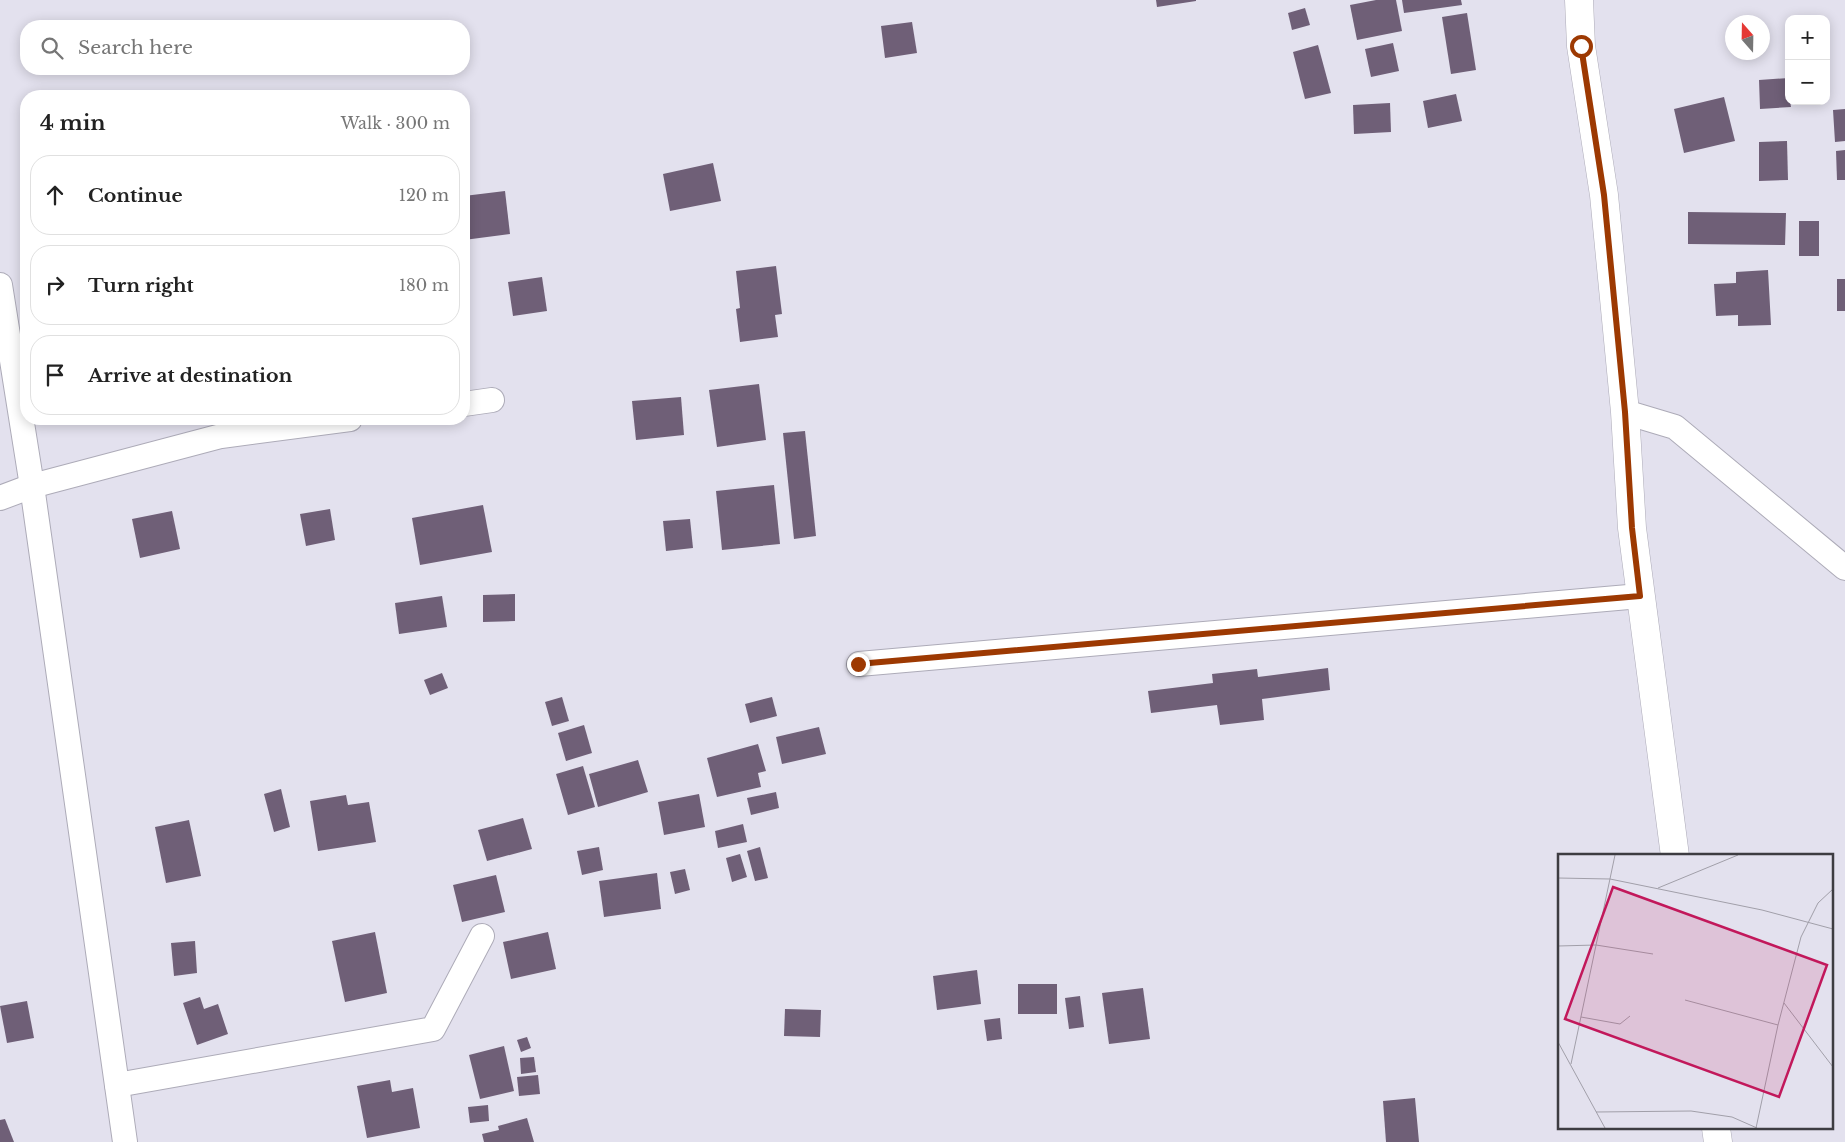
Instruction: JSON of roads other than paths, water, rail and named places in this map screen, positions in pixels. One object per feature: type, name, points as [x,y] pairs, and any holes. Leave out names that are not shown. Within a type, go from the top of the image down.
[{"type":"street","points":[[1579,0],[1581,46],[1604,195],[1625,412],[1632,528],[1675,854]]},
{"type":"street","points":[[0,285],[20,411]]},
{"type":"street","points":[[470,403],[492,400]]},
{"type":"street","points":[[1625,412],[1675,427],[1845,568]]},
{"type":"street","points":[[22,425],[125,1142]]},
{"type":"street","points":[[0,498],[32,486],[221,436],[304,425]]},
{"type":"street","points":[[858,664],[1640,596]]},
{"type":"street","points":[[117,1084],[433,1029],[482,936]]}]
